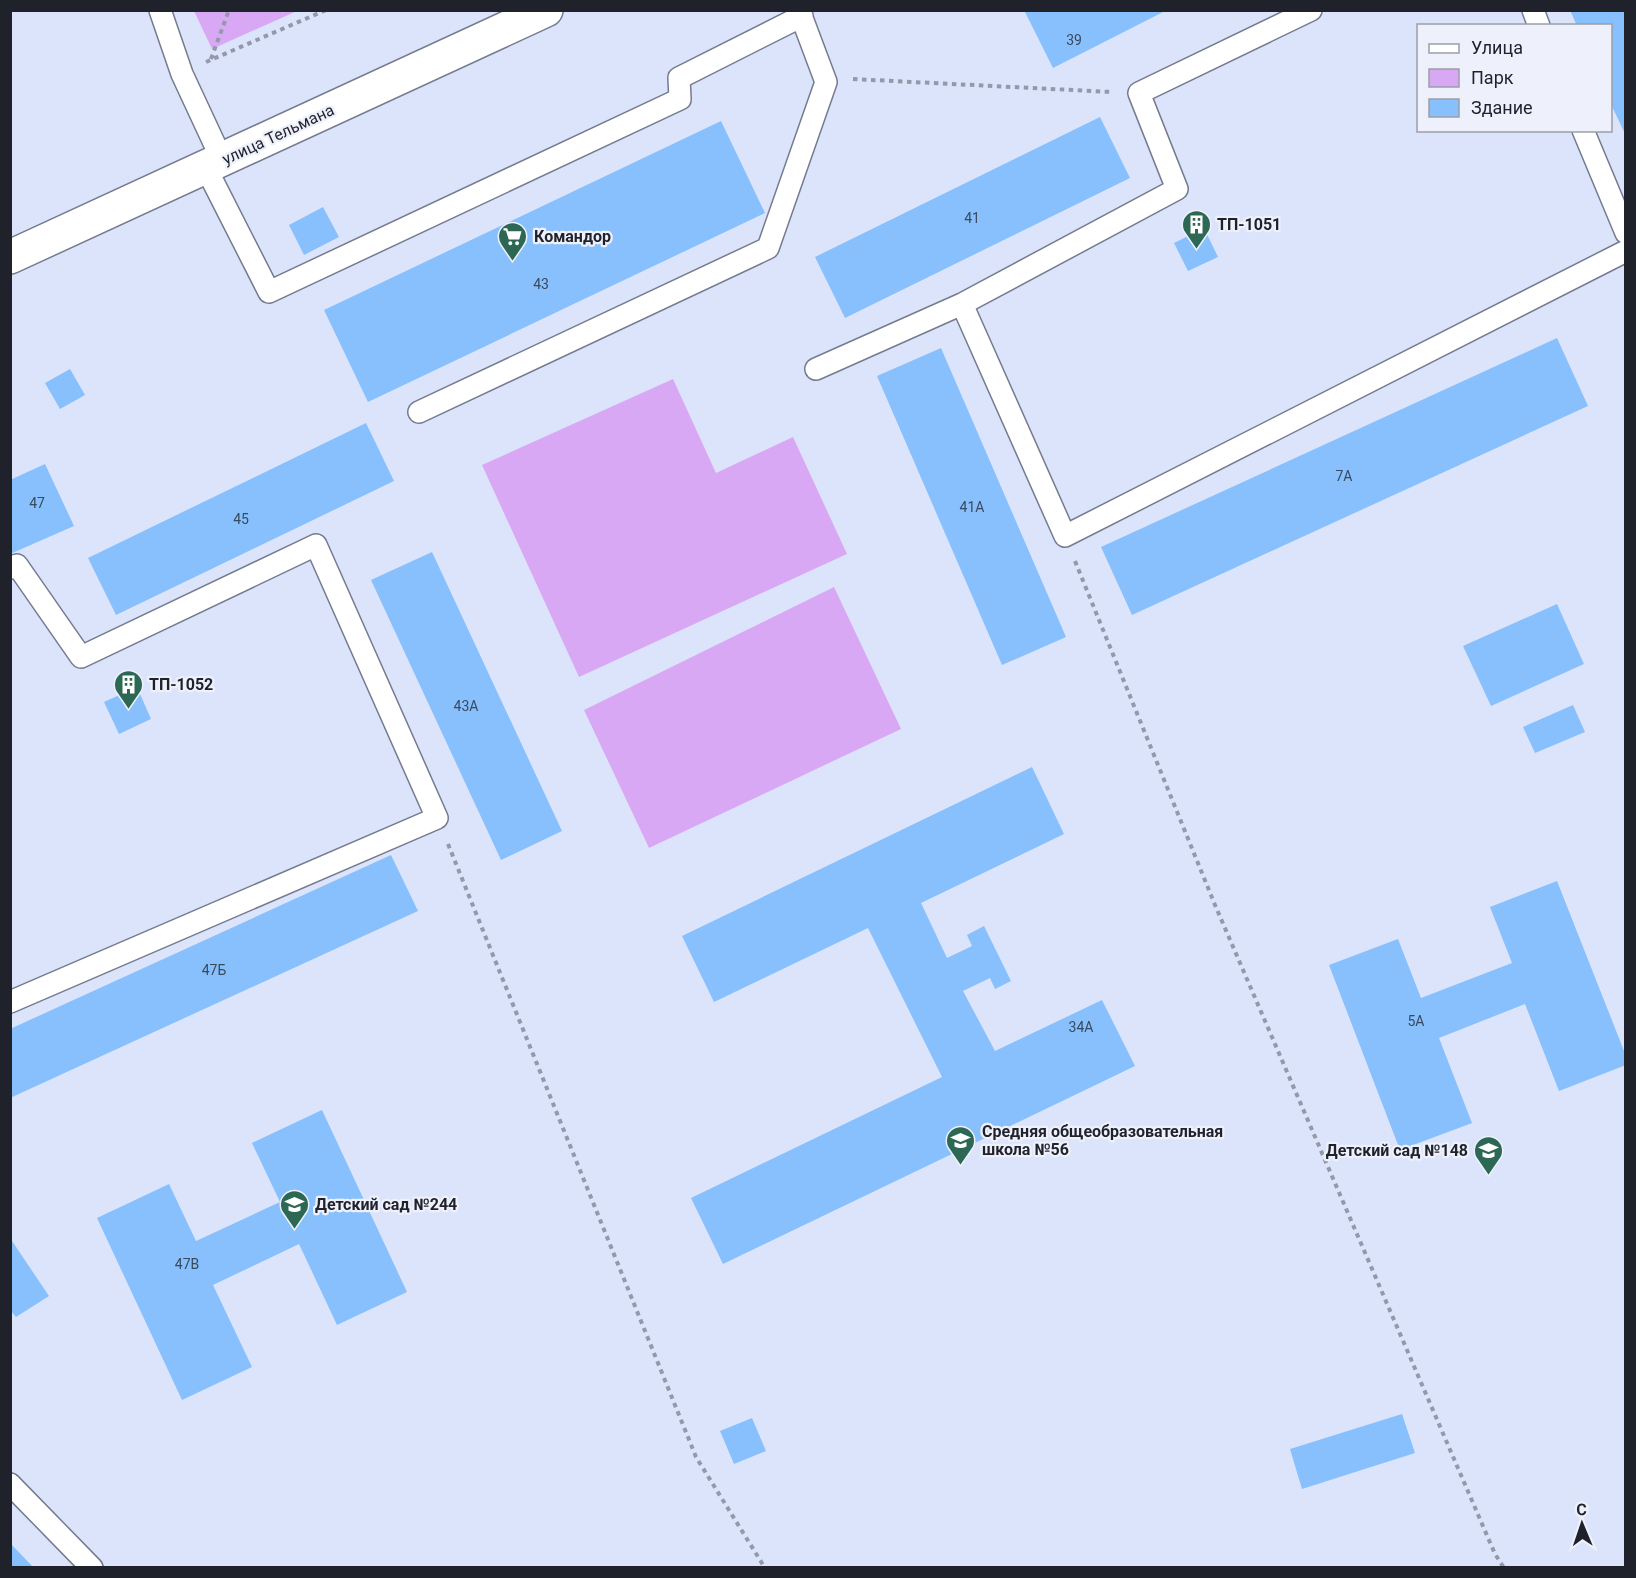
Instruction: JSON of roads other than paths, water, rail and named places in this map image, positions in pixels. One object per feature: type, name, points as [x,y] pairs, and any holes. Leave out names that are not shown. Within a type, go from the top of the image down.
[{"type":"main road","name":"улица Тельмана","points":[[10,257],[546,10]]},
{"type":"lane","points":[[160,10],[214,164],[269,292],[680,99],[679,78],[800,13],[826,82],[768,248],[419,412]]},
{"type":"lane","points":[[816,369],[962,304],[1178,189],[1139,93],[1311,10]]},
{"type":"lane","points":[[1584,132],[1626,233]]},
{"type":"lane","points":[[962,304],[1065,536],[1626,251]]},
{"type":"lane","points":[[10,568],[17,565],[81,657],[316,545],[437,818],[10,1002]]},
{"type":"lane","points":[[10,1484],[92,1568]]},
{"type":"place","name":"ТП-1051","points":[[1196,250]]},
{"type":"place","name":"Командор","points":[[513,262]]},
{"type":"place","name":"ТП-1052","points":[[128,710]]},
{"type":"place","name":"Средняя общеобразовательная школа №56","points":[[961,1166]]},
{"type":"place","name":"Детский сад №148","points":[[1489,1176]]},
{"type":"place","name":"Детский сад №244","points":[[294,1230]]}]
